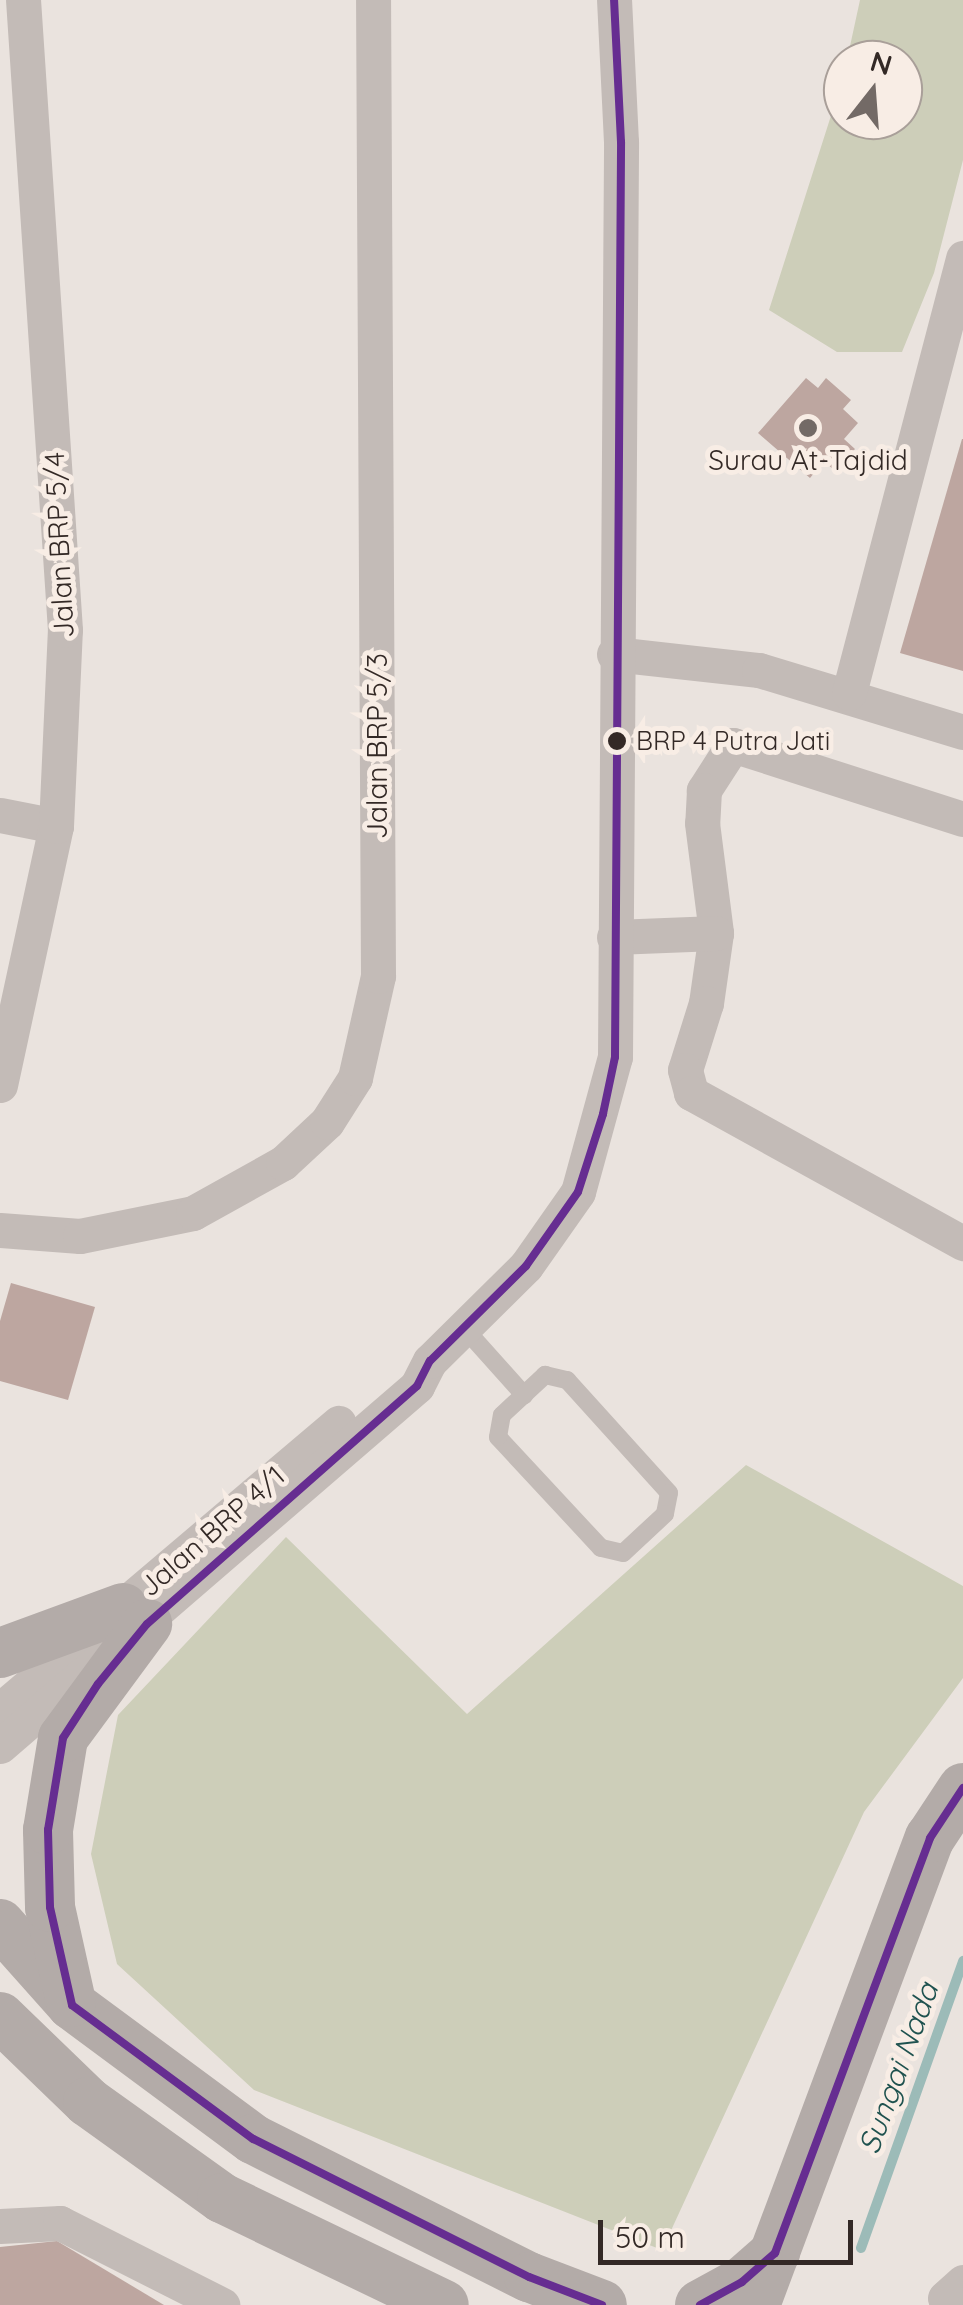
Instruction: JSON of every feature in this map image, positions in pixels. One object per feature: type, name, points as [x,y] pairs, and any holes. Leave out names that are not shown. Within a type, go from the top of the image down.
[{"type":"main road","points":[[0,1654],[135,1616]]},
{"type":"main road","points":[[72,2005],[50,1907],[48,1830],[63,1738],[135,1616]]},
{"type":"main road","points":[[756,2305],[930,1838],[963,1788]]},
{"type":"main road","points":[[0,1924],[72,2005],[253,2139],[530,2277],[602,2305]]},
{"type":"main road","points":[[0,2017],[88,2102],[222,2198],[442,2304]]},
{"type":"main road","points":[[700,2305],[742,2282],[775,2253]]},
{"type":"main road","points":[[775,2253],[784,2305]]},
{"type":"street","name":"Jalan BRP 5/4","points":[[0,1086],[56,826],[65,630],[23,0]]},
{"type":"street","name":"Jalan BRP 5/3","points":[[0,1230],[80,1236],[194,1213],[283,1163],[327,1122],[355,1078],[378,976],[372,0]]},
{"type":"street","name":"Jalan BRP 4/1","points":[[0,1746],[400,1370],[430,1361],[465,1329],[526,1266],[578,1192],[615,1057],[614,654],[621,142],[614,0]]},
{"type":"street","points":[[849,693],[963,258]]},
{"type":"street","points":[[614,654],[759,670],[849,693],[963,732]]},
{"type":"street","points":[[963,819],[733,745],[716,763],[704,790],[702,822],[716,933],[706,1003],[685,1070],[691,1094],[963,1243]]},
{"type":"street","points":[[0,815],[56,826]]},
{"type":"street","points":[[614,938],[716,933]]},
{"type":"street","name":"Jalan BRP 4/1","points":[[0,1710],[135,1616]]},
{"type":"street","points":[[0,2226],[60,2223],[222,2305]]},
{"type":"street","points":[[961,2305],[945,2298],[963,2282]]},
{"type":"lane","points":[[465,1329],[524,1395]]},
{"type":"lane","points":[[544,1375],[560,1376],[665,1486],[669,1508],[624,1553],[600,1548],[498,1437],[502,1416],[524,1395],[544,1375]]},
{"type":"green space","points":[[860,0],[963,0],[963,160],[934,273],[902,352],[837,352],[769,310],[823,140],[923,140],[923,40],[851,40]]},
{"type":"green space","points":[[746,1465],[963,1586],[963,1678],[864,1812],[662,2250],[254,2090],[117,1964],[91,1854],[118,1715],[286,1537],[467,1714]]},
{"type":"building","name":"Surau At-Tajdid","points":[[806,378],[818,388],[826,378],[851,400],[843,409],[858,423],[844,439],[855,449],[835,471],[824,461],[810,478],[758,433]]},
{"type":"building","points":[[963,439],[963,671],[900,653]]},
{"type":"building","points":[[11,1283],[95,1307],[68,1400],[0,1381],[0,1321]]},
{"type":"building","points":[[57,2241],[164,2305],[0,2305],[0,2247]]},
{"type":"waterway","name":"Sungai Nada","points":[[861,2248],[963,1961]]},
{"type":"transit line","points":[[602,2305],[529,2277],[253,2139],[72,2005],[50,1907],[48,1830],[63,1738],[98,1684],[147,1624],[417,1386],[430,1361],[526,1266],[578,1192],[603,1114],[615,1057],[621,142],[614,0]]},
{"type":"transit line","points":[[700,2305],[742,2282],[775,2253],[930,1838],[963,1788]]},
{"type":"place","name":"Surau At-Tajdid","points":[[808,428]]},
{"type":"place","name":"BRP 4 Putra Jati","points":[[617,741]]}]
